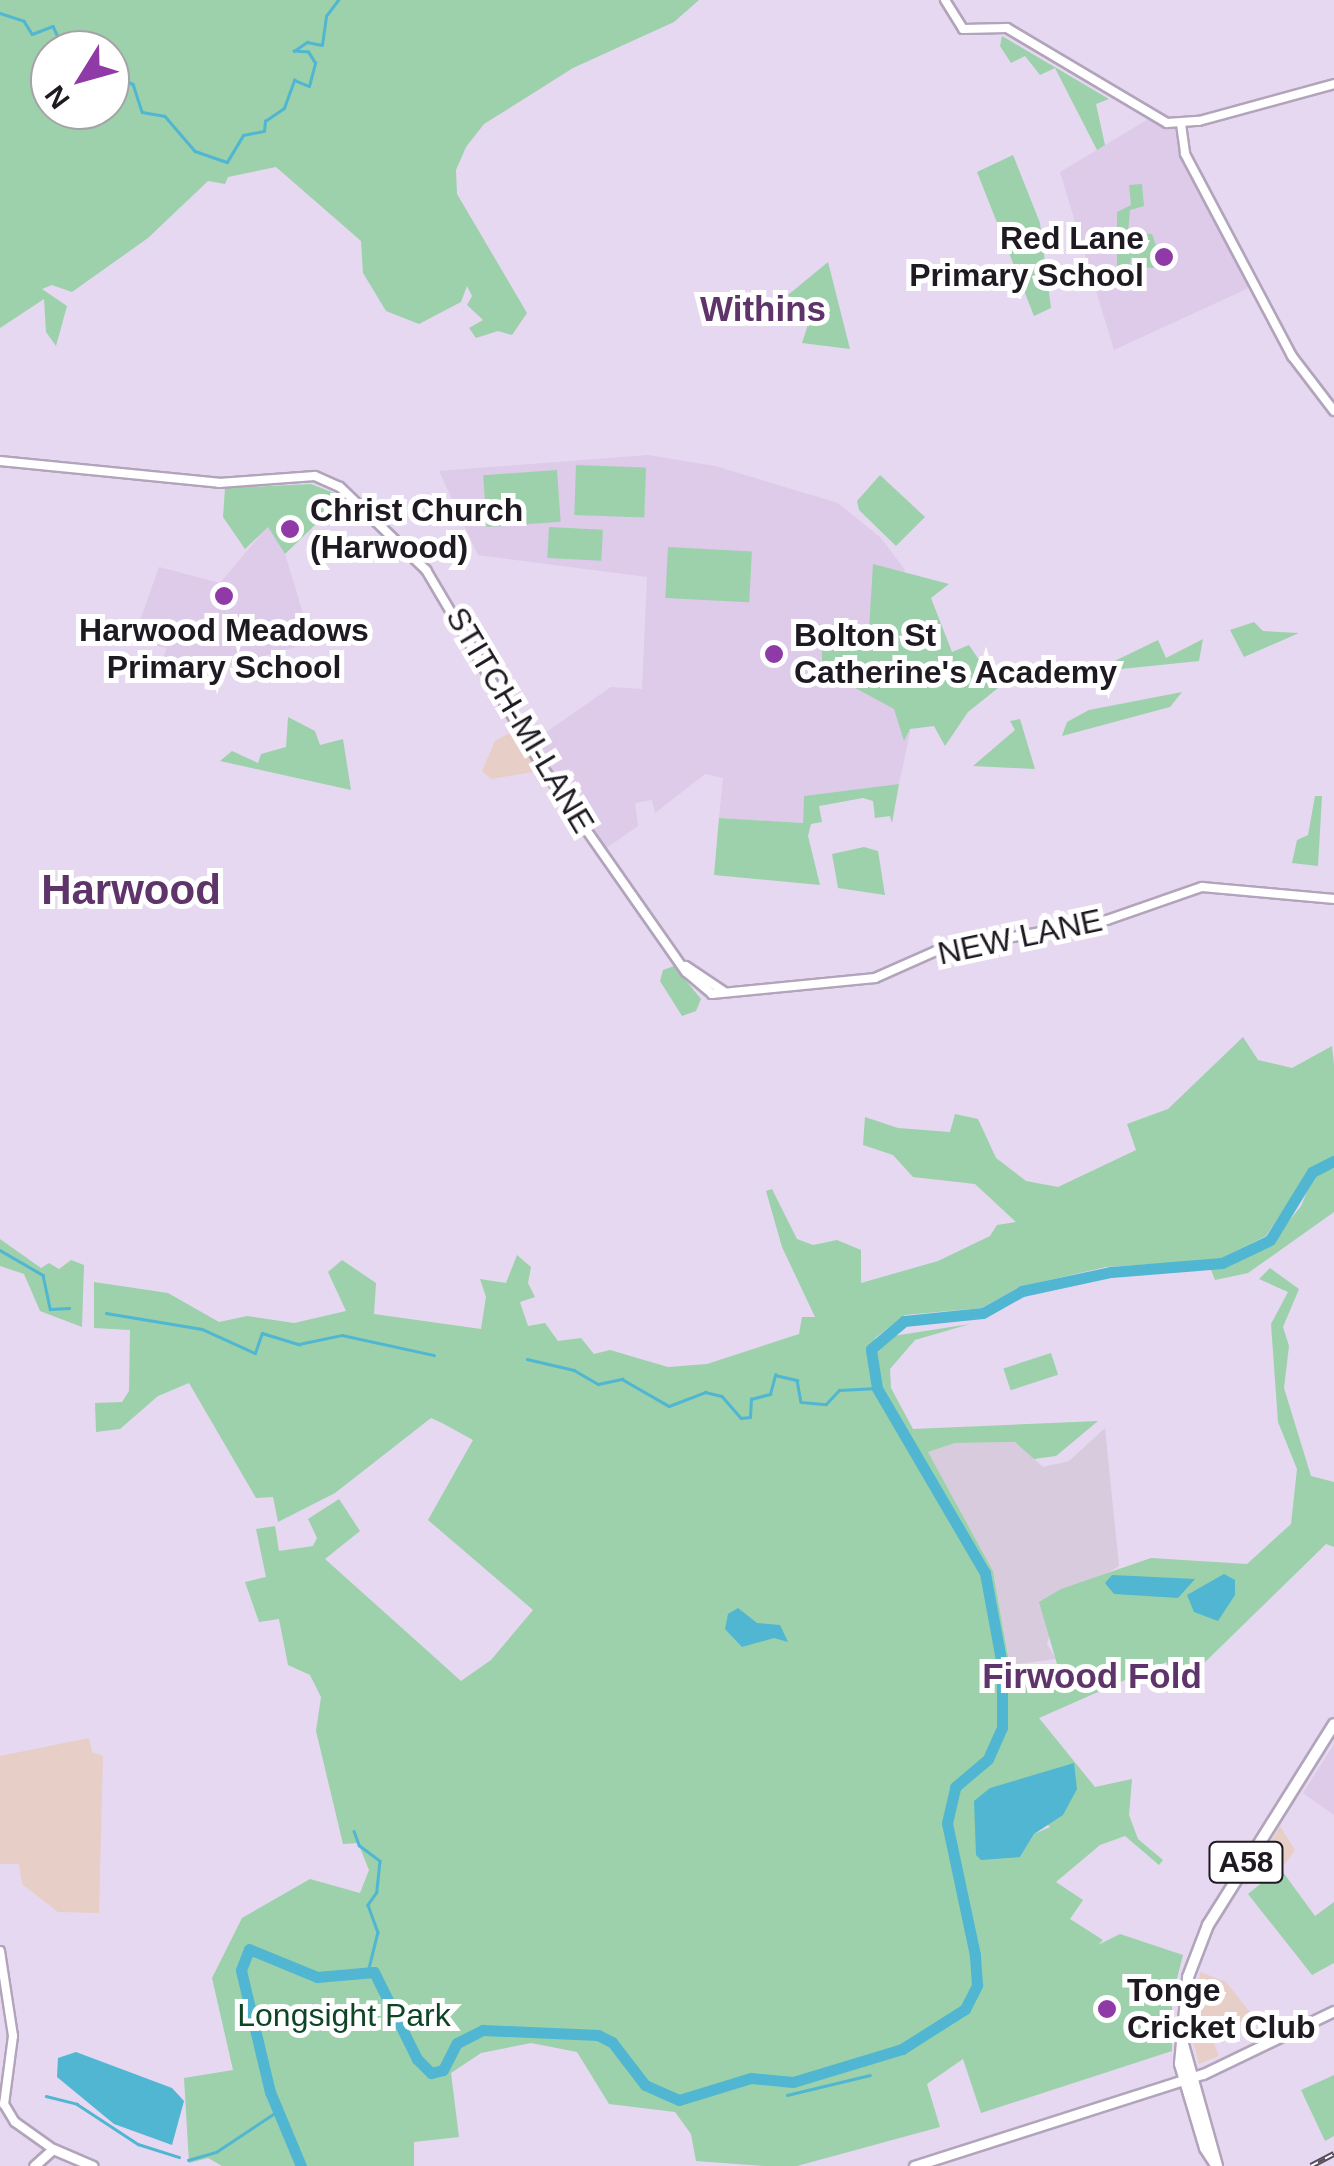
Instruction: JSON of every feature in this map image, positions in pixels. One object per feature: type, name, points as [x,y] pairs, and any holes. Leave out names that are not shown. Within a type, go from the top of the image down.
[{"type":"highway","name":"A58","points":[[1217,2165],[1206,2153],[1188,2079],[1180,2034],[1184,1992],[1208,1925],[1334,1724]]},
{"type":"highway","name":"A58","points":[[1188,2079],[1217,2165]]},
{"type":"main road","points":[[914,2166],[1188,2079],[1334,2011]]},
{"type":"main road","points":[[34,2166],[53,2149],[93,2166]]},
{"type":"street","points":[[945,0],[963,29],[1006,28],[1150,118],[1181,124],[1334,84]]},
{"type":"street","points":[[1181,124],[1185,154],[1282,338],[1334,411]]},
{"type":"street","name":"STITCH-MI-LANE","points":[[0,461],[218,483],[310,476],[340,487],[401,541],[435,582],[521,734],[675,955],[702,989],[728,992]]},
{"type":"street","name":"NEW LANE","points":[[728,992],[874,978],[936,951],[1107,920],[1202,887],[1334,899]]},
{"type":"street","points":[[0,1950],[12,2036],[4,2104],[15,2122],[53,2149]]},
{"type":"shaded area","name":"Red Lane Primary School","points":[[1150,118],[1181,124],[1183,143],[1255,285],[1114,350],[1060,172]]},
{"type":"shaded area","name":"Bolton St Catherine's Academy","points":[[648,455],[715,466],[838,503],[881,538],[905,570],[899,579],[910,732],[899,784],[804,796],[803,823],[719,818],[723,778],[705,774],[655,813],[652,800],[635,803],[638,826],[605,849],[532,742],[611,687],[642,689],[647,577],[478,555],[439,471]]},
{"type":"shaded area","name":"Harwood Meadows Primary School","points":[[268,526],[285,554],[308,630],[302,645],[234,665],[163,657],[167,648],[133,640],[159,567],[220,583]]},
{"type":"shaded area","points":[[513,731],[539,771],[491,779],[482,771],[495,741]]},
{"type":"shaded area","points":[[1105,1428],[1119,1566],[1092,1583],[1061,1589],[1047,1644],[1056,1659],[1010,1665],[993,1571],[928,1452],[955,1443],[1016,1442],[1043,1467],[1069,1461]]},
{"type":"shaded area","points":[[89,1738],[92,1752],[103,1756],[99,1913],[58,1912],[22,1884],[19,1864],[0,1864],[0,1756]]},
{"type":"shaded area","points":[[1334,1744],[1334,1815],[1303,1793]]},
{"type":"shaded area","points":[[1280,1826],[1295,1850],[1285,1864],[1244,1886]]},
{"type":"shaded area","points":[[1200,1972],[1226,1982],[1253,2016],[1211,2036],[1219,2056],[1199,2064],[1192,2037]]},
{"type":"green space","points":[[0,0],[699,0],[674,22],[573,68],[484,124],[466,147],[456,170],[457,194],[527,313],[512,335],[498,331],[476,338],[469,328],[483,320],[467,305],[472,296],[467,286],[461,302],[419,324],[386,311],[363,273],[361,241],[276,167],[228,177],[225,184],[208,181],[148,238],[72,292],[52,285],[42,289],[67,306],[56,346],[46,332],[44,299],[0,328]]},
{"type":"green space","points":[[1002,36],[1109,99],[1096,104],[1105,145],[1097,150],[1055,68],[1040,75],[1025,56],[1011,63],[1000,46]]},
{"type":"green space","points":[[1013,155],[1040,223],[1051,308],[1034,316],[977,172]]},
{"type":"green space","points":[[1142,184],[1144,206],[1130,210],[1128,233],[1152,234],[1161,260],[1158,268],[1136,267],[1131,256],[1130,271],[1117,274],[1117,212],[1131,205],[1129,185]]},
{"type":"green space","points":[[828,262],[850,349],[802,343],[810,318],[788,295]]},
{"type":"green space","points":[[576,465],[646,467],[644,517],[574,515]]},
{"type":"green space","points":[[557,470],[561,522],[487,527],[483,475]]},
{"type":"green space","points":[[880,475],[925,517],[896,546],[859,510],[857,501]]},
{"type":"green space","points":[[311,484],[344,497],[285,554],[268,527],[245,549],[223,517],[225,488]]},
{"type":"green space","points":[[549,527],[603,530],[601,561],[547,558]]},
{"type":"green space","points":[[668,547],[752,551],[749,602],[665,598]]},
{"type":"green space","points":[[873,564],[949,584],[931,598],[952,652],[969,645],[998,688],[968,712],[945,746],[934,726],[910,729],[904,741],[894,709],[822,670],[822,636],[869,631]]},
{"type":"green space","points":[[1254,622],[1263,631],[1299,633],[1244,657],[1230,630]]},
{"type":"green space","points":[[1203,639],[1199,661],[1092,672],[1158,640],[1166,658]]},
{"type":"green space","points":[[1182,692],[1170,707],[1062,736],[1067,722],[1089,710]]},
{"type":"green space","points":[[288,717],[315,731],[320,745],[343,739],[351,790],[220,761],[232,751],[258,763],[261,754],[286,747]]},
{"type":"green space","points":[[1020,719],[1035,769],[973,766],[1015,730],[1010,721]]},
{"type":"green space","points":[[899,784],[892,823],[890,816],[875,818],[873,801],[863,798],[819,806],[822,822],[811,824],[808,836],[820,885],[714,875],[719,818],[803,823],[804,796]]},
{"type":"green space","points":[[1315,796],[1322,796],[1318,866],[1292,863],[1297,840],[1308,835]]},
{"type":"green space","points":[[864,847],[878,851],[885,895],[838,888],[832,854]]},
{"type":"green space","points":[[674,966],[701,999],[696,1011],[682,1016],[660,981],[663,970]]},
{"type":"green space","name":"Longsight Park","points":[[1243,1037],[1258,1060],[1292,1068],[1332,1046],[1334,1157],[1308,1172],[1266,1236],[1218,1260],[1106,1267],[1019,1287],[982,1308],[905,1315],[874,1339],[970,1324],[915,1340],[890,1369],[891,1388],[913,1429],[1098,1421],[1056,1456],[1034,1459],[1015,1442],[955,1443],[928,1452],[993,1571],[1010,1667],[1057,1664],[1039,1602],[1061,1589],[1151,1558],[1247,1564],[1291,1524],[1297,1469],[1278,1422],[1271,1324],[1288,1292],[1259,1279],[1270,1268],[1299,1289],[1283,1327],[1289,1346],[1284,1388],[1311,1476],[1334,1482],[1334,1547],[1326,1544],[1200,1667],[1170,1669],[1166,1662],[1039,1718],[1095,1787],[1132,1779],[1129,1815],[1138,1839],[1163,1860],[1159,1865],[1125,1836],[1100,1845],[1056,1882],[1083,1900],[1070,1919],[1103,1940],[1098,1945],[1120,1934],[1183,1955],[1172,1998],[1172,2051],[981,2113],[963,2059],[927,2084],[940,2127],[797,2166],[765,2166],[696,2161],[691,2134],[675,2112],[609,2104],[577,2052],[531,2043],[481,2053],[451,2073],[459,2137],[414,2142],[414,2166],[222,2166],[208,2158],[189,2163],[184,2078],[233,2070],[212,1978],[242,1918],[310,1879],[360,1893],[369,1870],[358,1843],[343,1844],[316,1731],[321,1697],[310,1675],[288,1665],[279,1619],[259,1622],[245,1582],[266,1577],[256,1529],[275,1526],[279,1551],[313,1546],[317,1538],[308,1519],[339,1499],[360,1531],[325,1559],[461,1681],[491,1660],[533,1610],[428,1520],[473,1440],[431,1418],[335,1493],[278,1522],[273,1497],[256,1498],[189,1383],[158,1396],[120,1429],[96,1432],[95,1403],[122,1402],[129,1391],[130,1330],[94,1328],[94,1282],[168,1293],[219,1322],[247,1316],[294,1323],[346,1311],[328,1272],[342,1260],[376,1283],[374,1314],[481,1329],[486,1297],[480,1279],[506,1283],[517,1255],[531,1267],[528,1283],[535,1297],[520,1302],[528,1326],[545,1323],[558,1341],[581,1338],[594,1354],[610,1350],[668,1367],[707,1364],[799,1334],[802,1317],[815,1317],[782,1247],[766,1191],[772,1189],[797,1239],[813,1245],[837,1240],[861,1250],[861,1283],[938,1261],[990,1236],[997,1225],[1016,1222],[975,1184],[913,1177],[893,1155],[863,1145],[865,1117],[898,1128],[950,1132],[955,1114],[978,1119],[996,1158],[1026,1181],[1058,1187],[1136,1150],[1127,1124],[1168,1109]],"holes":[[[1008,1785],[1050,1827],[1034,1834],[1020,1857],[990,1788]]]},
{"type":"green space","points":[[1334,1168],[1334,1212],[1248,1273],[1215,1280],[1210,1267],[1273,1241],[1301,1206],[1315,1173]]},
{"type":"green space","points":[[0,1239],[41,1268],[49,1263],[59,1269],[71,1260],[84,1265],[82,1327],[40,1311],[24,1274],[0,1266]]},
{"type":"green space","points":[[1051,1353],[1058,1375],[1011,1390],[1003,1368]]},
{"type":"green space","points":[[1280,1868],[1315,1916],[1334,1902],[1334,1963],[1312,1975],[1248,1894]]},
{"type":"green space","points":[[1334,2075],[1334,2136],[1325,2141],[1301,2090]]},
{"type":"water","points":[[1224,1574],[1235,1580],[1235,1595],[1218,1621],[1194,1612],[1187,1595]]},
{"type":"water","points":[[1112,1575],[1195,1579],[1178,1598],[1114,1594],[1105,1583]]},
{"type":"water","points":[[738,1608],[757,1623],[780,1625],[788,1642],[774,1638],[742,1647],[725,1629],[728,1614]]},
{"type":"water","points":[[1074,1763],[1077,1789],[1063,1815],[1034,1834],[1020,1857],[981,1860],[976,1855],[974,1801],[990,1788]]},
{"type":"water","points":[[76,2052],[172,2088],[184,2101],[172,2145],[114,2124],[57,2077],[58,2058]]},
{"type":"waterway","points":[[130,82],[142,112],[165,116],[195,151],[227,162],[243,135],[264,131],[265,121],[284,108],[294,80],[309,86],[315,63],[308,52],[294,51],[307,42],[322,45],[326,16],[338,0]]},
{"type":"waterway","points":[[0,13],[24,21],[30,31]]},
{"type":"waterway","points":[[42,30],[53,26],[55,30]]},
{"type":"waterway","points":[[301,2166],[270,2092],[241,1970],[249,1949],[317,1977],[374,1972],[417,2059],[431,2073],[443,2070],[457,2043],[483,2030],[598,2035],[612,2042],[645,2085],[679,2100],[751,2078],[793,2082],[902,2049],[965,2009],[977,1985],[975,1955],[947,1823],[955,1787],[988,1759],[1002,1727],[1002,1665],[985,1573],[877,1388],[871,1349],[904,1321],[983,1313],[1022,1291],[1111,1272],[1222,1263],[1270,1240],[1312,1172],[1334,1161]]},
{"type":"waterway","points":[[0,1250],[43,1275],[50,1309],[69,1308]]},
{"type":"waterway","points":[[106,1313],[202,1329],[255,1353],[262,1333],[299,1344],[342,1335],[434,1355]]},
{"type":"waterway","points":[[527,1359],[574,1370],[598,1384],[622,1379],[669,1406],[705,1392],[722,1396],[741,1418],[750,1417],[751,1399],[770,1394],[775,1375],[797,1380],[801,1402],[826,1404],[839,1390],[877,1388]]},
{"type":"waterway","points":[[354,1831],[359,1845],[380,1861],[377,1892],[368,1905],[378,1932],[369,1969]]},
{"type":"waterway","points":[[787,2095],[870,2075]]},
{"type":"waterway","points":[[46,2096],[77,2104],[138,2144],[179,2157]]},
{"type":"waterway","points":[[188,2160],[216,2152],[278,2111]]},
{"type":"railway","points":[[1311,2166],[1334,2154]]},
{"type":"place","name":"Red Lane Primary School","points":[[1164,257]]},
{"type":"place","name":"Christ Church (Harwood)","points":[[290,529]]},
{"type":"place","name":"Harwood Meadows Primary School","points":[[224,596]]},
{"type":"place","name":"Bolton St Catherine's Academy","points":[[774,654]]},
{"type":"place","name":"Tonge Cricket Club","points":[[1107,2009]]},
{"type":"district","name":"Withins","points":[[763,309]]},
{"type":"district","name":"Harwood","points":[[131,890]]},
{"type":"district","name":"Firwood Fold","points":[[1092,1676]]}]
